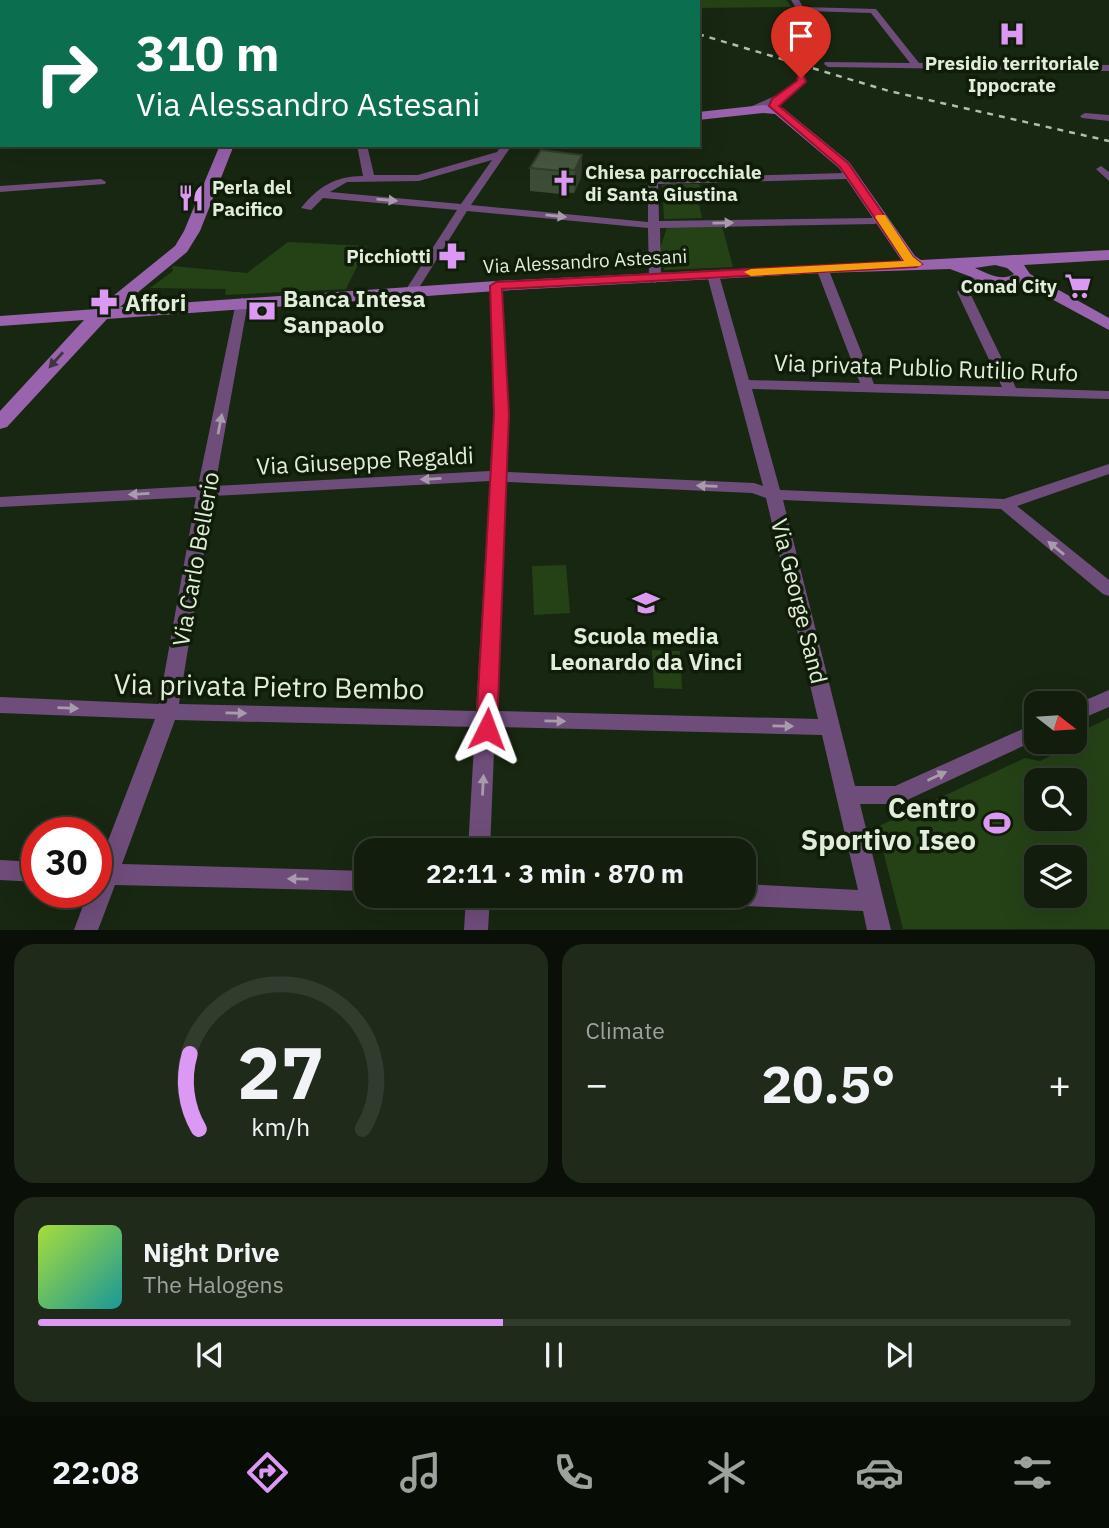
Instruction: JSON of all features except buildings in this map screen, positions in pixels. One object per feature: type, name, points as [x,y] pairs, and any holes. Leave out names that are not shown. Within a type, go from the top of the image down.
[{"type":"main road","points":[[700,116],[744,112],[779,104],[844,165],[909,259],[916,264]]},
{"type":"main road","points":[[0,423],[104,312],[181,249],[192,232],[226,147]]},
{"type":"main road","points":[[1015,272],[1035,258],[1109,255]]},
{"type":"main road","name":"Via Alessandro Astesani","points":[[0,321],[411,291],[942,263],[978,271],[1004,283],[1015,272],[1109,325]]},
{"type":"street","points":[[795,0],[816,34],[816,61]]},
{"type":"street","points":[[801,9],[874,12],[918,67]]},
{"type":"street","points":[[828,64],[1109,68]]},
{"type":"street","points":[[779,104],[802,82],[800,76]]},
{"type":"street","points":[[1086,116],[1109,118]]},
{"type":"street","points":[[362,147],[369,178]]},
{"type":"street","points":[[307,208],[319,194],[335,183],[369,178],[419,178],[506,154]]},
{"type":"street","points":[[411,291],[488,176],[506,154]]},
{"type":"street","points":[[656,279],[653,181],[846,176],[855,178]]},
{"type":"street","points":[[0,189],[101,182]]},
{"type":"street","points":[[319,194],[655,224],[875,221],[880,216]]},
{"type":"street","points":[[822,268],[868,386]]},
{"type":"street","points":[[978,271],[974,281],[963,292],[1011,392]]},
{"type":"street","name":"Via George Sand","points":[[713,275],[774,495],[879,929]]},
{"type":"street","points":[[480,838],[501,414],[496,286]]},
{"type":"street","name":"Via Carlo Bellerio","points":[[112,850],[168,712],[201,514],[243,302]]},
{"type":"street","name":"Via privata Publio Rutilio Rufo","points":[[742,384],[1109,395]]},
{"type":"street","points":[[1005,504],[1109,469]]},
{"type":"street","name":"Via Giuseppe Regaldi","points":[[0,502],[499,476],[754,488],[774,495],[1005,504]]},
{"type":"street","points":[[1005,504],[1109,590]]},
{"type":"street","points":[[1087,708],[1109,698]]},
{"type":"street","name":"Via privata Pietro Bembo","points":[[0,705],[168,712],[831,727]]},
{"type":"street","points":[[848,795],[897,795],[1024,737]]},
{"type":"street","points":[[0,870],[21,871]]},
{"type":"street","points":[[112,875],[354,881]]},
{"type":"street","points":[[756,896],[872,901]]},
{"type":"street","name":"Via Carlo Bellerio","points":[[86,929],[92,908]]},
{"type":"street","points":[[476,929],[477,908]]},
{"type":"green space","points":[[700,0],[786,0],[792,7],[700,8]]},
{"type":"green space","points":[[699,184],[703,194],[697,195],[702,218],[664,219],[662,185]]},
{"type":"green space","points":[[722,226],[733,267],[664,270],[660,249],[667,227]]},
{"type":"green space","points":[[288,242],[367,246],[346,289],[225,295],[226,289],[150,288],[173,271],[172,266],[247,273]]},
{"type":"green space","points":[[566,565],[570,613],[534,615],[532,566]]},
{"type":"green space","points":[[652,650],[680,651],[682,689],[654,688]]},
{"type":"green space","name":"Centro Sportivo Iseo","points":[[1109,718],[1109,929],[903,929],[877,827],[1025,758],[1040,761],[1054,754],[1087,754],[1087,728]]},
{"type":"railway","points":[[700,35],[889,91],[1109,141]]},
{"type":"slow traffic","points":[[751,272],[916,264],[909,259],[881,217]]},
{"type":"place","name":"Presidio territoriale Ippocrate","points":[[1012,34]]},
{"type":"place","name":"Chiesa parrocchiale di Santa Giustina","points":[[564,183]]},
{"type":"place","name":"Perla del Pacifico","points":[[191,198]]},
{"type":"place","name":"Picchiotti","points":[[452,256]]},
{"type":"place","name":"Conad City","points":[[1078,286]]},
{"type":"place","name":"Affori","points":[[104,302]]},
{"type":"place","name":"Banca Intesa Sanpaolo","points":[[262,311]]},
{"type":"place","name":"Scuola media Leonardo da Vinci","points":[[646,603]]},
{"type":"place","name":"Centro Sportivo Iseo","points":[[997,823]]},
{"type":"route","points":[[487,729],[501,414],[496,286],[916,264],[909,259],[844,165],[774,106],[775,101],[802,82],[801,78]]}]
